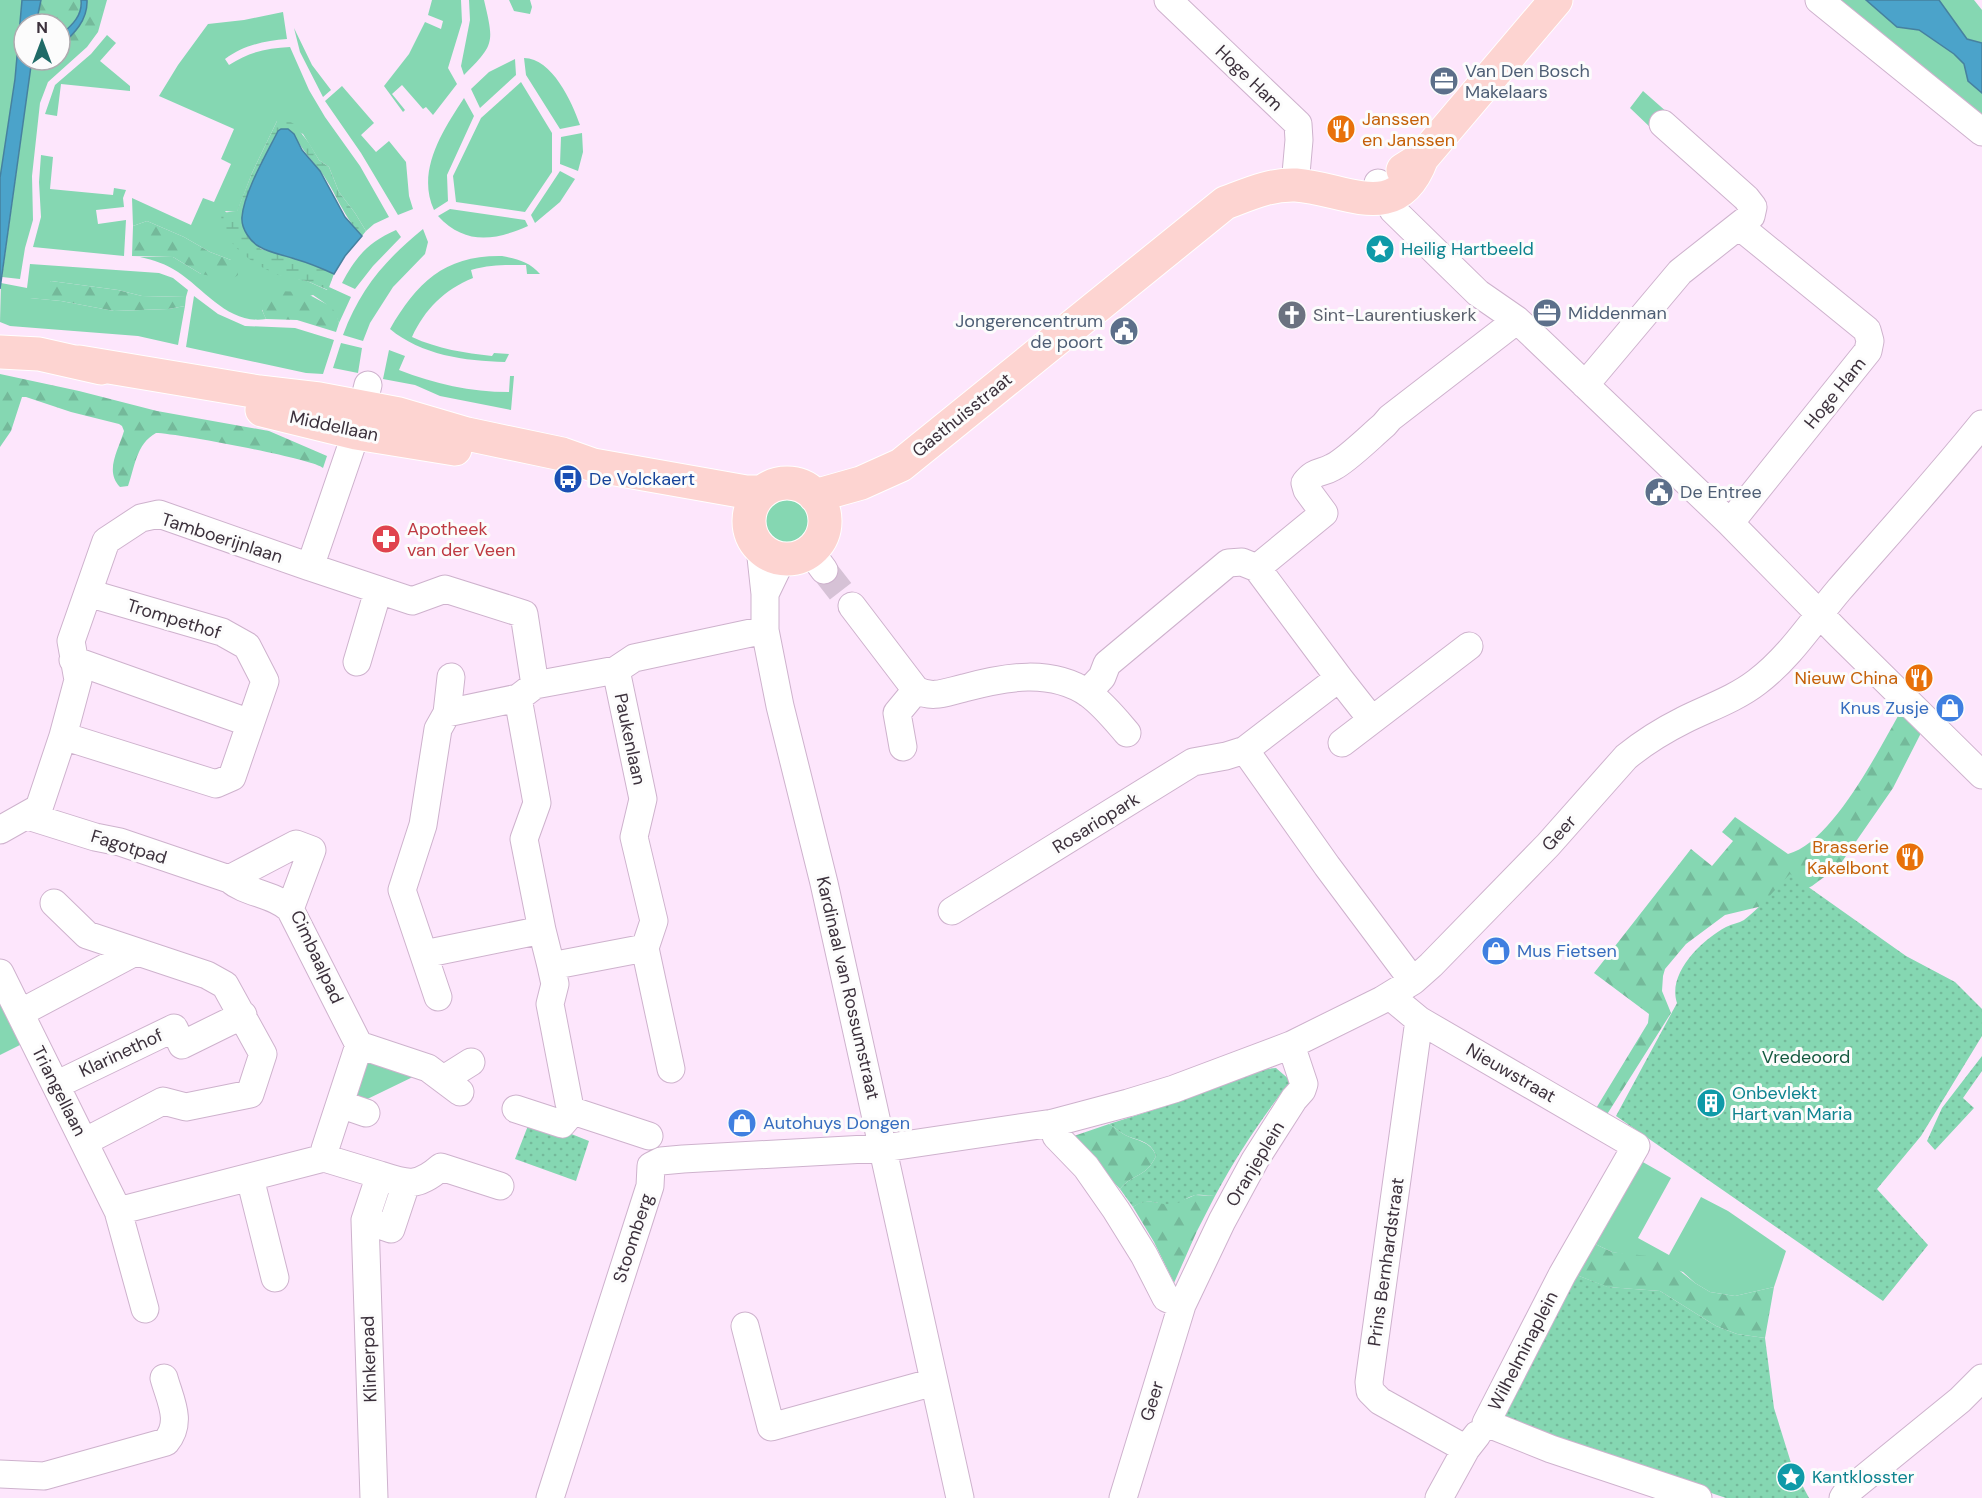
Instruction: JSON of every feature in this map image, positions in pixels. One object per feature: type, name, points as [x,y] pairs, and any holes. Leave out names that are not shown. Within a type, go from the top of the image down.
[{"type":"main road","points":[[1296,177],[1344,181],[1382,191],[1395,177],[1422,158],[1556,0]]},
{"type":"main road","name":"Gasthuisstraat","points":[[820,507],[861,483],[901,465],[1225,203],[1231,193],[1255,172],[1270,168],[1296,177]]},
{"type":"main road","name":"Middellaan","points":[[0,352],[39,354],[362,408],[546,464],[593,465],[746,492],[755,504]]},
{"type":"main road","points":[[789,483],[804,487],[820,507],[824,531],[818,542],[795,557],[751,534],[755,504],[775,485],[789,483]]},
{"type":"street","name":"Hoge Ham","points":[[1168,0],[1298,124],[1296,177]]},
{"type":"street","points":[[1819,0],[1982,132]]},
{"type":"street","points":[[1586,386],[1680,272],[1751,216],[1753,207],[1663,124]]},
{"type":"street","points":[[1382,191],[1393,210],[1478,293],[1516,320],[1730,523],[1982,775]]},
{"type":"street","name":"Hoge Ham","points":[[1730,523],[1868,351],[1870,341],[1867,330],[1739,226]]},
{"type":"street","points":[[1257,568],[1324,513],[1307,490],[1305,483],[1309,477],[1316,472],[1333,467],[1390,418],[1516,320]]},
{"type":"street","points":[[362,408],[310,567],[412,602],[445,589],[524,614],[526,691],[537,803],[524,839],[555,984],[550,1004],[566,1114]]},
{"type":"street","name":"Geer","points":[[1291,1045],[1390,996],[1413,981],[1491,906],[1636,748],[1683,720],[1722,703],[1755,684],[1776,667],[1982,424]]},
{"type":"street","name":"Tamboerijnlaan","points":[[0,830],[39,808],[78,680],[71,641],[106,541],[141,518],[159,514],[310,567]]},
{"type":"street","name":"Kardinaal van Rossumstraat","points":[[795,557],[765,594],[765,630],[780,706],[824,883],[884,1148],[960,1498]]},
{"type":"street","points":[[1087,693],[1101,677],[1107,664],[1228,564],[1242,562],[1257,568],[1372,720]]},
{"type":"street","points":[[357,662],[378,591]]},
{"type":"street","name":"Trompethof","points":[[63,735],[216,784],[232,777],[265,681],[247,646],[222,632],[88,593]]},
{"type":"street","points":[[852,606],[916,690],[927,695],[999,679],[1035,677],[1053,680],[1087,693],[1104,706],[1127,733]]},
{"type":"street","name":"Paukenlaan","points":[[447,713],[526,691],[616,670],[634,658],[765,630]]},
{"type":"street","points":[[1342,743],[1469,646]]},
{"type":"street","points":[[73,660],[250,723]]},
{"type":"street","name":"Paukenlaan","points":[[616,670],[643,799],[634,837],[654,921],[645,948],[670,1069]]},
{"type":"street","points":[[438,997],[402,890],[423,825],[438,729],[447,713],[451,677]]},
{"type":"street","name":"Rosariopark","points":[[952,911],[1193,762],[1245,750],[1339,678]]},
{"type":"street","points":[[903,747],[897,713],[916,690]]},
{"type":"street","points":[[1245,750],[1413,981]]},
{"type":"street","name":"Fagotpad","points":[[28,816],[95,837],[120,842],[229,879],[236,884],[282,901],[290,909]]},
{"type":"street","name":"Cimbaalpad","points":[[229,879],[296,844],[312,850],[290,909],[359,1045]]},
{"type":"street","points":[[54,903],[87,935],[207,975],[225,985],[263,1054],[250,1094],[186,1107],[163,1101],[84,1142]]},
{"type":"street","points":[[424,954],[542,930]]},
{"type":"street","points":[[551,966],[645,948]]},
{"type":"street","points":[[20,1013],[135,952]]},
{"type":"street","name":"Triangellaan","points":[[0,973],[118,1211],[145,1309]]},
{"type":"street","name":"Nieuwstraat","points":[[1390,996],[1419,1020],[1636,1146]]},
{"type":"street","name":"Klarinethof","points":[[56,1085],[174,1028],[183,1045],[243,1015]]},
{"type":"street","name":"Prins Bernhardstraat","points":[[1419,1020],[1369,1382],[1370,1391],[1380,1401],[1466,1449]]},
{"type":"street","points":[[324,1158],[359,1045],[428,1068],[452,1085],[471,1062]]},
{"type":"street","points":[[884,1148],[1053,1123],[1174,1089],[1291,1045]]},
{"type":"street","name":"Oranjeplein","points":[[1182,1305],[1222,1221],[1255,1160],[1294,1098],[1302,1090],[1304,1084],[1291,1045]]},
{"type":"street","points":[[339,1104],[366,1113]]},
{"type":"street","points":[[516,1109],[566,1114],[573,1112],[649,1136]]},
{"type":"street","points":[[1053,1123],[1056,1136],[1086,1167],[1116,1210],[1144,1255],[1166,1298],[1182,1305]]},
{"type":"street","name":"Wilhelminaplein","points":[[1636,1146],[1562,1275],[1486,1423],[1551,1449],[1698,1498]]},
{"type":"street","name":"Stoomberg","points":[[550,1498],[650,1186],[651,1166],[661,1161],[682,1159],[884,1148]]},
{"type":"street","points":[[118,1211],[324,1158],[406,1184],[428,1179],[441,1167],[500,1186]]},
{"type":"street","name":"Klinkerpad","points":[[374,1498],[365,1220],[380,1175]]},
{"type":"street","points":[[250,1178],[275,1278]]},
{"type":"street","points":[[365,1220],[392,1229],[406,1184]]},
{"type":"street","name":"Geer","points":[[1123,1498],[1182,1305]]},
{"type":"street","points":[[745,1326],[771,1427],[934,1382]]},
{"type":"street","points":[[0,1474],[44,1476],[166,1442],[174,1433],[176,1421],[164,1378]]},
{"type":"street","points":[[1843,1498],[1847,1492],[1979,1388]]},
{"type":"street","points":[[1439,1498],[1466,1449],[1486,1423]]},
{"type":"green space","points":[[0,0],[22,0],[21,12],[12,12],[12,72],[16,72],[0,178]]},
{"type":"green space","points":[[41,0],[81,0],[80,11],[72,25],[72,12],[38,12]]},
{"type":"green space","points":[[87,0],[102,0],[102,11],[94,30],[72,54],[72,34],[83,20]]},
{"type":"green space","points":[[102,0],[107,0],[98,32],[87,47],[72,60],[72,45],[102,6]]},
{"type":"green space","points":[[432,0],[461,0],[462,22],[448,68],[457,84],[433,115],[426,107],[423,109],[402,85],[392,94],[405,110],[403,112],[384,86],[409,54],[425,22],[441,29],[443,21],[428,15]]},
{"type":"green space","points":[[469,0],[484,0],[490,34],[487,49],[464,75],[461,66],[470,20]]},
{"type":"green space","points":[[509,0],[530,0],[532,7],[530,14],[514,11]]},
{"type":"green space","points":[[1834,0],[1866,0],[1897,27],[1919,30],[1954,54],[1964,64],[1968,81],[1982,93],[1982,119]]},
{"type":"green space","points":[[1939,0],[1974,0],[1982,10],[1982,43],[1967,39]]},
{"type":"green space","points":[[283,12],[287,39],[255,44],[225,59],[229,65],[258,52],[290,47],[309,90],[360,166],[389,217],[374,224],[366,231],[339,192],[329,167],[319,160],[303,134],[277,121],[252,173],[237,212],[225,211],[280,275],[307,281],[327,290],[329,287],[351,297],[339,323],[332,310],[313,295],[262,310],[266,319],[240,317],[229,312],[173,269],[140,257],[173,257],[201,274],[231,260],[147,221],[133,226],[132,198],[191,225],[203,198],[214,202],[231,164],[221,159],[234,129],[159,96],[178,65],[208,24]]},
{"type":"green space","points":[[294,28],[312,65],[331,90],[323,97],[300,52]]},
{"type":"green space","points":[[107,35],[116,43],[100,61],[130,86],[130,91],[61,84],[57,116],[45,114],[55,85],[91,54]]},
{"type":"green space","points":[[524,58],[534,60],[552,73],[572,105],[580,125],[560,129],[526,75]]},
{"type":"green space","points":[[515,59],[516,75],[480,108],[471,89],[489,72]]},
{"type":"green space","points":[[30,72],[59,72],[48,82],[40,103],[32,176],[33,220],[20,279],[2,277]]},
{"type":"green space","points":[[521,82],[552,133],[552,172],[525,212],[456,202],[453,176],[481,118]]},
{"type":"green space","points":[[342,86],[374,123],[361,135],[376,152],[389,141],[406,162],[409,196],[413,209],[398,215],[361,153],[325,101]]},
{"type":"green space","points":[[1643,91],[1668,113],[1652,129],[1630,108]]},
{"type":"green space","points":[[464,98],[474,116],[447,175],[448,201],[434,210],[429,195],[428,181],[434,151]]},
{"type":"green space","points":[[277,121],[294,124],[319,160],[329,167],[339,192],[366,231],[362,236],[355,228],[327,180],[294,134],[278,131],[260,165],[246,199],[242,219],[247,234],[261,249],[311,263],[334,274],[328,290],[306,281],[278,275],[258,265],[232,243],[222,224],[221,213],[237,211]]},
{"type":"green space","points":[[582,133],[583,152],[578,171],[560,164],[561,137]]},
{"type":"green space","points":[[41,155],[53,157],[50,189],[113,195],[114,188],[126,190],[123,198],[124,207],[96,210],[98,224],[126,220],[124,256],[33,247],[41,217],[39,182]]},
{"type":"green space","points":[[560,171],[575,179],[560,202],[535,223],[531,215]]},
{"type":"green space","points":[[450,209],[525,220],[528,226],[492,237],[469,236],[448,225],[438,216]]},
{"type":"green space","points":[[147,221],[231,260],[237,268],[238,275],[231,280],[201,274],[173,257],[132,256],[133,226]]},
{"type":"green space","points":[[423,229],[428,242],[425,254],[393,287],[370,323],[363,341],[343,335],[357,303],[375,276]]},
{"type":"green space","points":[[396,230],[401,237],[355,289],[342,283],[364,251]]},
{"type":"green space","points":[[502,256],[528,264],[540,274],[527,274],[526,265],[492,266],[471,270],[473,278],[453,288],[436,302],[429,309],[412,337],[432,345],[462,352],[492,356],[494,353],[509,354],[505,362],[459,358],[429,351],[402,338],[390,329],[411,298],[435,275],[464,260]]},
{"type":"green space","points":[[30,264],[159,273],[173,278],[188,290],[186,297],[142,296],[118,290],[51,281],[30,298],[114,311],[185,306],[178,345],[138,336],[10,326],[0,322],[1,283],[27,288]]},
{"type":"green space","points":[[51,281],[118,290],[142,296],[186,297],[185,306],[114,311],[61,301],[29,298],[38,287]]},
{"type":"green space","points":[[276,291],[304,292],[330,306],[336,313],[339,323],[336,332],[297,320],[266,319],[262,309],[263,301],[266,294]]},
{"type":"green space","points":[[194,296],[218,314],[245,326],[295,328],[334,340],[323,374],[306,373],[186,347]]},
{"type":"green space","points":[[341,343],[362,348],[358,373],[333,368]]},
{"type":"green space","points":[[389,350],[405,356],[399,370],[453,386],[480,391],[509,392],[510,376],[514,376],[511,410],[440,396],[415,385],[383,379]]},
{"type":"green space","points":[[0,374],[157,411],[269,431],[327,456],[323,468],[272,453],[156,433],[144,443],[140,450],[128,486],[120,487],[113,474],[116,452],[124,431],[119,424],[22,397],[11,431],[0,447]]},
{"type":"green space","points":[[787,499],[803,505],[809,521],[803,537],[787,543],[771,537],[765,521],[771,505]]},
{"type":"green space","points":[[1902,709],[1920,731],[1920,735],[1893,788],[1839,866],[1812,886],[1791,897],[1725,915],[1686,944],[1665,969],[1663,976],[1662,991],[1671,1013],[1606,1116],[1595,1110],[1648,1023],[1649,1014],[1594,973],[1691,849],[1712,866],[1733,841],[1722,832],[1735,817],[1788,854],[1805,846],[1822,832],[1868,769]]},
{"type":"green space","name":"Vredeoord","points":[[1790,874],[1906,956],[1955,982],[1982,1009],[1982,1036],[1921,1136],[1877,1189],[1928,1245],[1883,1301],[1616,1116],[1677,1003],[1675,992],[1677,980],[1689,959],[1707,940],[1750,915]]},
{"type":"green space","points":[[0,992],[26,1042],[0,1055]]},
{"type":"green space","points":[[363,1053],[419,1074],[355,1105]]},
{"type":"green space","points":[[1982,1056],[1982,1071],[1963,1098],[1974,1108],[1935,1150],[1927,1141],[1942,1108]]},
{"type":"green space","points":[[1276,1068],[1291,1081],[1250,1137],[1215,1196],[1196,1195],[1174,1204],[1144,1202],[1133,1207],[1120,1189],[1148,1168],[1156,1156],[1147,1144],[1125,1135],[1109,1124],[1175,1103],[1256,1070]]},
{"type":"green space","points":[[531,1118],[589,1141],[576,1181],[515,1159]]},
{"type":"green space","points":[[1109,1124],[1125,1135],[1147,1144],[1156,1156],[1148,1168],[1120,1189],[1071,1137]]},
{"type":"green space","points":[[1641,1161],[1671,1178],[1638,1238],[1669,1255],[1701,1197],[1728,1211],[1786,1251],[1774,1287],[1735,1296],[1710,1292],[1683,1272],[1612,1252],[1591,1242]]},
{"type":"green space","points":[[1195,1195],[1215,1196],[1174,1283],[1154,1242],[1133,1207],[1146,1202],[1174,1202]]},
{"type":"green space","points":[[1591,1242],[1612,1252],[1657,1257],[1670,1263],[1710,1292],[1735,1296],[1774,1287],[1765,1338],[1737,1334],[1716,1326],[1660,1291],[1607,1287],[1574,1274]]},
{"type":"green space","points":[[1574,1274],[1608,1287],[1660,1291],[1716,1326],[1737,1334],[1765,1338],[1774,1408],[1792,1466],[1809,1498],[1726,1498],[1511,1425],[1504,1418],[1503,1408]]},
{"type":"water","points":[[22,0],[41,0],[38,12],[21,12]]},
{"type":"water","points":[[81,0],[87,0],[83,20],[72,34],[72,24],[81,6]]},
{"type":"water","points":[[1866,0],[1939,0],[1967,39],[1982,43],[1982,93],[1968,81],[1964,64],[1954,54],[1919,30],[1897,27]]},
{"type":"water","points":[[16,72],[30,72],[0,289],[0,178]]},
{"type":"water","points":[[281,129],[288,129],[294,134],[302,150],[320,171],[345,217],[362,236],[345,256],[334,274],[256,245],[243,226],[242,217],[251,185]]},
{"type":"tunnel","points":[[824,570],[852,606]]},
{"type":"place","name":"Van Den Bosch Makelaars","points":[[1444,81]]},
{"type":"place","name":"Janssen en Janssen","points":[[1341,129]]},
{"type":"place","name":"Heilig Hartbeeld","points":[[1380,249]]},
{"type":"place","name":"Middenman","points":[[1547,313]]},
{"type":"place","name":"Sint-Laurentiuskerk","points":[[1292,315]]},
{"type":"place","name":"Jongerencentrum de poort","points":[[1124,331]]},
{"type":"place","name":"De Volckaert","points":[[568,479]]},
{"type":"place","name":"De Entree","points":[[1659,492]]},
{"type":"place","name":"Apotheek van der Veen","points":[[386,539]]},
{"type":"place","name":"Nieuw China","points":[[1919,678]]},
{"type":"place","name":"Knus Zusje","points":[[1950,708]]},
{"type":"place","name":"Brasserie Kakelbont","points":[[1910,857]]},
{"type":"place","name":"Mus Fietsen","points":[[1496,951]]},
{"type":"place","name":"Onbevlekt Hart van Maria","points":[[1711,1103]]},
{"type":"place","name":"Autohuys Dongen","points":[[742,1123]]},
{"type":"place","name":"Kantklosster","points":[[1791,1477]]}]
